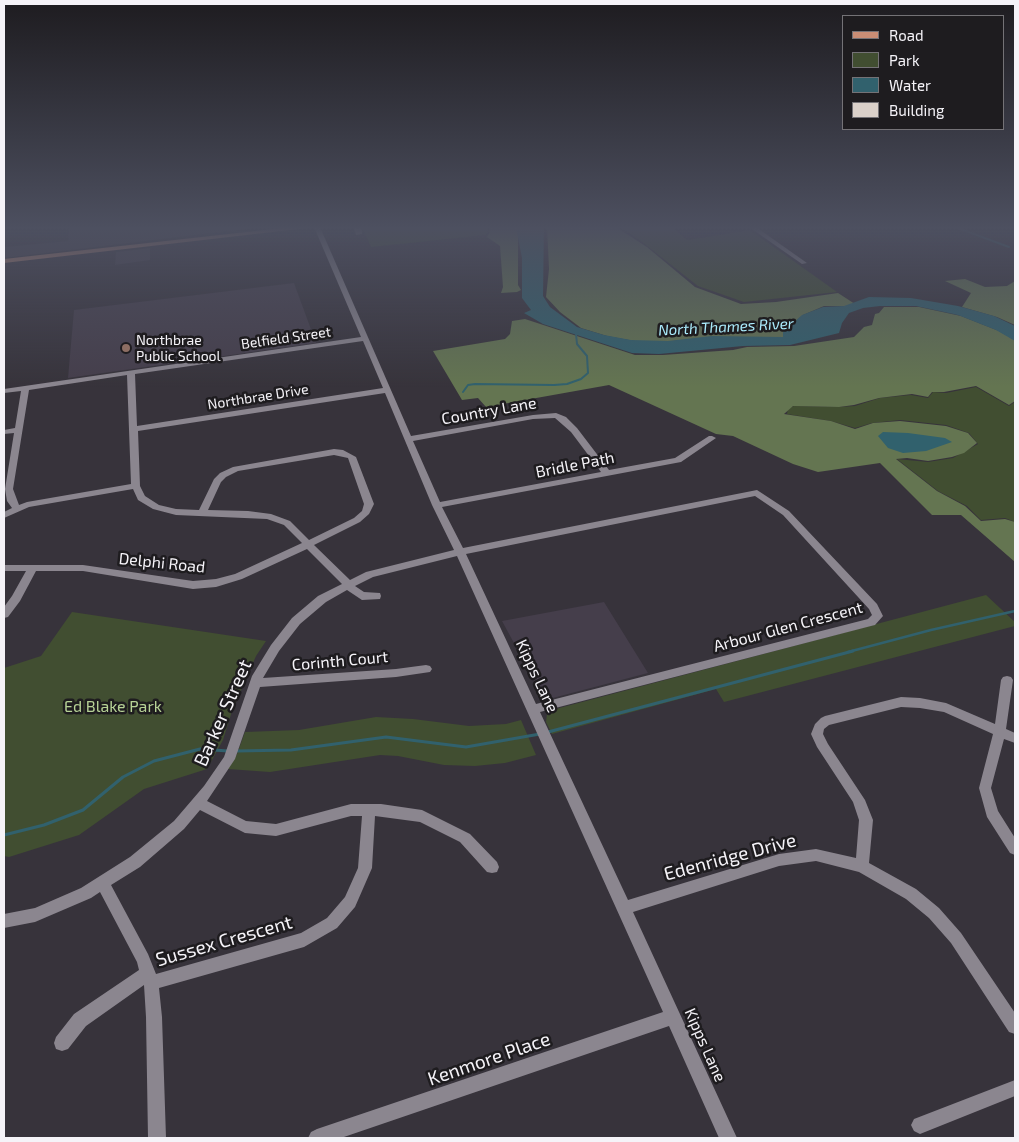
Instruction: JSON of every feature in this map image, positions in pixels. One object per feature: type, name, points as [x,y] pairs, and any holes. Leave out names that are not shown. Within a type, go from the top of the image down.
[{"type":"street","name":"Kipps Lane","points":[[340,280],[437,506],[624,908],[728,1138]]},
{"type":"street","name":"Belfield Street","points":[[4,391],[365,339]]},
{"type":"street","points":[[131,373],[136,486],[141,498],[156,507],[176,512],[268,516],[286,524],[309,544],[347,585],[362,596],[376,596]]},
{"type":"street","points":[[16,508],[9,489],[26,388]]},
{"type":"street","name":"Northbrae Drive","points":[[133,428],[386,390]]},
{"type":"street","name":"Country Lane","points":[[408,439],[533,417],[556,415],[574,430],[606,474]]},
{"type":"street","points":[[4,432],[19,430]]},
{"type":"street","name":"Bridle Path","points":[[437,506],[681,459],[712,438]]},
{"type":"street","name":"Delphi Road","points":[[4,568],[84,568],[192,585],[216,583],[238,578],[258,570],[357,520],[366,512],[369,504],[352,457],[334,452],[236,469],[222,475],[217,481],[202,513]]},
{"type":"street","points":[[4,515],[16,508],[136,486]]},
{"type":"street","name":"Arbour Glen Crescent","points":[[460,552],[757,493],[786,513],[873,607],[878,616],[871,622],[532,709]]},
{"type":"street","name":"Barker Street","points":[[4,921],[35,915],[86,893],[135,862],[179,826],[209,790],[231,751],[256,683],[275,648],[296,621],[322,599],[370,574],[460,552]]},
{"type":"street","points":[[4,614],[16,598],[32,569]]},
{"type":"street","name":"Corinth Court","points":[[256,683],[396,673],[426,669]]},
{"type":"street","points":[[1007,680],[1000,731],[985,788],[992,813],[1015,848]]},
{"type":"street","points":[[862,866],[866,820],[859,800],[823,747],[818,734],[819,727],[825,721],[901,702],[920,703],[946,708],[1015,738]]},
{"type":"street","points":[[198,803],[245,827],[276,830],[351,810],[381,810],[422,816],[465,838],[492,867]]},
{"type":"street","name":"Sussex Crescent","points":[[62,1043],[80,1020],[149,978],[304,940],[332,923],[350,902],[366,868],[369,811]]},
{"type":"street","name":"Edenridge Drive","points":[[624,908],[779,860],[816,855],[862,866],[911,894],[934,913],[956,938],[1015,1026]]},
{"type":"street","points":[[102,883],[142,959],[149,978],[154,1018],[157,1138]]},
{"type":"street","name":"Kenmore Place","points":[[318,1138],[673,1017]]},
{"type":"street","points":[[920,1125],[1015,1088]]},
{"type":"shaded area","points":[[294,283],[316,343],[68,378],[74,310]]},
{"type":"shaded area","points":[[604,602],[648,673],[545,700],[502,621]]},
{"type":"green space","points":[[503,280],[518,280],[521,290],[501,293]]},
{"type":"green space","points":[[548,280],[687,280],[695,287],[741,304],[776,302],[838,293],[855,304],[824,306],[803,315],[783,333],[786,338],[634,341],[607,336],[581,328],[560,312],[546,297]]},
{"type":"green space","points":[[691,280],[821,280],[837,292],[744,302],[698,286]]},
{"type":"green space","points":[[968,280],[985,287],[1007,286],[1015,281],[1015,325],[997,317],[962,307],[971,293],[945,281]]},
{"type":"green space","points":[[884,307],[919,307],[961,316],[999,331],[1015,340],[1015,401],[1009,405],[976,386],[944,392],[932,392],[928,397],[912,394],[879,398],[839,407],[793,406],[784,414],[831,421],[855,429],[873,423],[900,421],[946,426],[968,433],[977,443],[964,453],[928,461],[907,458],[896,459],[937,491],[965,506],[981,521],[1005,519],[1015,522],[1015,562],[961,515],[932,515],[880,463],[818,472],[793,464],[733,436],[716,434],[609,385],[486,407],[478,398],[462,400],[433,351],[505,339],[510,334],[512,321],[525,319],[635,355],[733,350],[747,347],[794,346],[854,337],[864,327],[872,325],[875,314],[879,313]]},
{"type":"green space","points":[[976,387],[1009,406],[1015,402],[1015,522],[1005,518],[981,520],[967,506],[938,491],[897,459],[928,462],[953,458],[978,444],[969,433],[946,425],[900,420],[872,423],[855,428],[831,421],[787,414],[788,408],[794,406],[855,406],[880,398],[911,395],[928,398],[933,392],[946,393]]},
{"type":"green space","points":[[986,595],[1015,622],[1015,626],[724,702],[716,689],[552,734],[546,722],[547,714],[552,710]]},
{"type":"green space","name":"Ed Blake Park","points":[[72,612],[266,641],[256,656],[232,711],[223,740],[207,769],[144,789],[79,835],[9,857],[4,856],[4,668],[41,656]]},
{"type":"green space","points":[[376,717],[413,719],[469,726],[506,724],[521,720],[536,755],[505,763],[475,766],[444,765],[398,756],[380,755],[270,772],[228,769],[237,754],[245,732],[299,730]]},
{"type":"water","name":"North Thames River","points":[[522,280],[543,280],[543,296],[550,307],[577,327],[631,340],[668,341],[712,336],[783,337],[783,332],[802,315],[823,307],[844,306],[869,297],[911,298],[958,306],[994,316],[1015,326],[1015,341],[996,330],[958,315],[916,306],[880,306],[863,308],[849,313],[842,323],[839,333],[790,345],[743,346],[659,354],[632,353],[543,324],[524,313],[531,310],[522,298]]},
{"type":"water","points":[[883,432],[945,438],[952,442],[926,451],[903,453],[888,448],[878,436]]},
{"type":"waterway","points":[[463,392],[468,385],[475,384],[554,385],[567,384],[581,379],[588,373],[587,356],[577,344],[576,334]]},
{"type":"waterway","points":[[848,652],[931,630],[1015,611]]},
{"type":"waterway","points":[[548,732],[853,651]]},
{"type":"waterway","points":[[236,751],[291,750],[386,737],[466,747],[540,734]]},
{"type":"waterway","points":[[4,835],[44,825],[83,810],[123,777],[154,761],[200,749],[228,751]]},
{"type":"place","name":"Northbrae Public School","points":[[126,348]]}]
